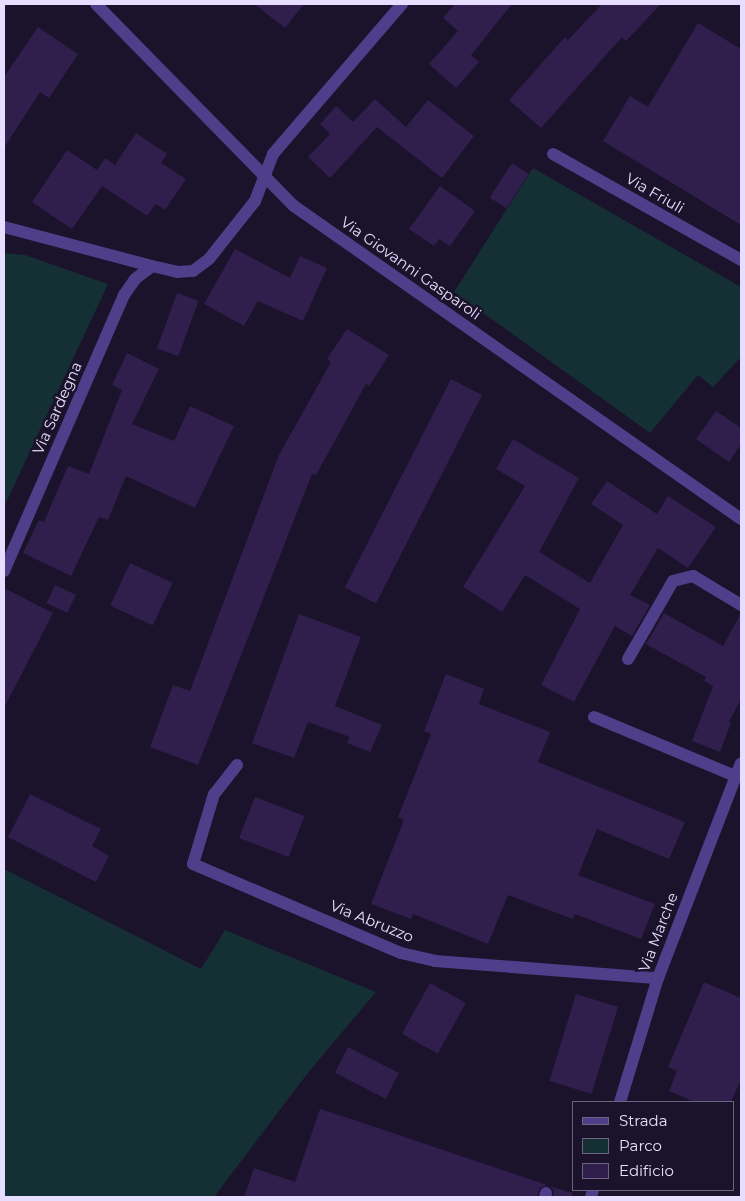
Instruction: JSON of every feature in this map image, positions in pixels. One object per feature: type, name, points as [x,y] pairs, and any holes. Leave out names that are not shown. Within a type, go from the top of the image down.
[{"type":"street","name":"Via Giovanni Gasparoli","points":[[96,4],[264,178],[294,206],[741,519]]},
{"type":"street","points":[[4,227],[176,272],[193,271],[209,259],[255,201],[273,154],[402,4]]},
{"type":"street","name":"Via Friuli","points":[[553,154],[741,260]]},
{"type":"street","name":"Via Sardegna","points":[[4,571],[124,295],[135,279],[152,266]]},
{"type":"street","points":[[628,659],[673,581],[692,576],[741,606]]},
{"type":"street","points":[[594,717],[735,776]]},
{"type":"street","name":"Via Marche","points":[[620,1101],[658,978],[741,763]]},
{"type":"street","name":"Via Abruzzo","points":[[237,765],[214,794],[193,864],[401,953],[435,961],[658,978]]},
{"type":"green space","points":[[533,168],[741,287],[741,357],[713,387],[698,375],[650,433],[454,292]]},
{"type":"green space","points":[[4,253],[25,255],[108,284],[4,507]]},
{"type":"green space","points":[[4,869],[201,969],[225,930],[376,992],[307,1074],[214,1197],[4,1197]]},
{"type":"building","points":[[254,4],[304,4],[285,28]]},
{"type":"building","points":[[455,4],[512,4],[471,55],[479,62],[456,88],[429,64],[458,31],[443,18]]},
{"type":"building","points":[[602,4],[661,4],[626,41],[622,37],[541,128],[509,100],[565,37],[568,40]]},
{"type":"building","points":[[698,23],[741,49],[741,225],[603,141],[630,96],[648,107]]},
{"type":"building","points":[[38,27],[78,54],[49,98],[40,92],[4,148],[4,77]]},
{"type":"building","points":[[375,99],[406,127],[428,100],[474,136],[442,178],[377,127],[330,178],[308,157],[330,134],[320,124],[336,106],[353,122]]},
{"type":"building","points":[[136,133],[167,154],[161,163],[186,179],[165,210],[156,204],[147,216],[102,186],[72,229],[32,202],[67,150],[97,170],[105,158],[115,165]]},
{"type":"building","points":[[512,163],[529,174],[506,208],[490,197]]},
{"type":"building","points":[[440,186],[475,211],[450,246],[439,239],[434,246],[409,229]]},
{"type":"building","points":[[235,249],[290,278],[300,256],[327,268],[303,321],[258,301],[244,326],[204,304]]},
{"type":"building","points":[[177,293],[199,301],[178,356],[157,348]]},
{"type":"building","points":[[347,329],[389,355],[369,386],[366,384],[316,475],[312,474],[198,765],[150,747],[173,685],[190,691],[279,455],[331,362],[327,359]]},
{"type":"building","points":[[127,353],[159,369],[132,424],[174,441],[190,406],[234,426],[195,508],[126,476],[108,520],[99,517],[71,576],[23,553],[39,520],[44,522],[68,466],[89,474],[122,390],[112,385]]},
{"type":"building","points":[[451,379],[482,395],[376,603],[345,587]]},
{"type":"building","points":[[716,411],[741,428],[741,444],[729,462],[696,439]]},
{"type":"building","points":[[513,439],[579,478],[539,552],[590,583],[623,525],[591,504],[607,481],[657,514],[668,496],[716,527],[688,568],[658,548],[630,595],[650,605],[632,636],[615,626],[574,702],[541,685],[580,609],[525,575],[502,612],[463,587],[525,486],[496,469]]},
{"type":"building","points":[[130,563],[173,583],[153,625],[110,606]]},
{"type":"building","points":[[55,585],[76,595],[67,613],[47,603]]},
{"type":"building","points":[[4,588],[53,613],[4,708]]},
{"type":"building","points":[[664,613],[723,646],[741,613],[741,699],[729,722],[731,723],[720,752],[692,741],[713,686],[704,681],[706,677],[646,644]]},
{"type":"building","points":[[299,614],[361,637],[335,706],[382,725],[370,752],[347,743],[350,737],[308,722],[294,758],[252,743]]},
{"type":"building","points":[[446,674],[484,689],[479,704],[550,732],[538,762],[685,822],[669,859],[597,829],[578,875],[655,904],[641,939],[575,914],[573,919],[508,895],[488,944],[413,914],[411,919],[371,904],[404,820],[398,817],[431,734],[424,731]]},
{"type":"building","points":[[30,794],[101,829],[92,846],[109,856],[96,882],[8,837]]},
{"type":"building","points":[[255,797],[304,816],[289,857],[239,838]]},
{"type":"building","points":[[704,982],[741,998],[741,1079],[731,1101],[693,1101],[669,1091],[677,1071],[668,1067]]},
{"type":"building","points":[[430,983],[466,1003],[438,1054],[402,1034]]},
{"type":"building","points":[[576,994],[618,1007],[591,1094],[549,1081]]},
{"type":"building","points":[[348,1047],[399,1073],[386,1099],[335,1073]]},
{"type":"building","points":[[320,1109],[547,1185],[540,1188],[537,1197],[244,1197],[254,1168],[295,1182]]},
{"type":"building","points":[[549,1186],[572,1193],[572,1197],[553,1197],[554,1190]]}]
